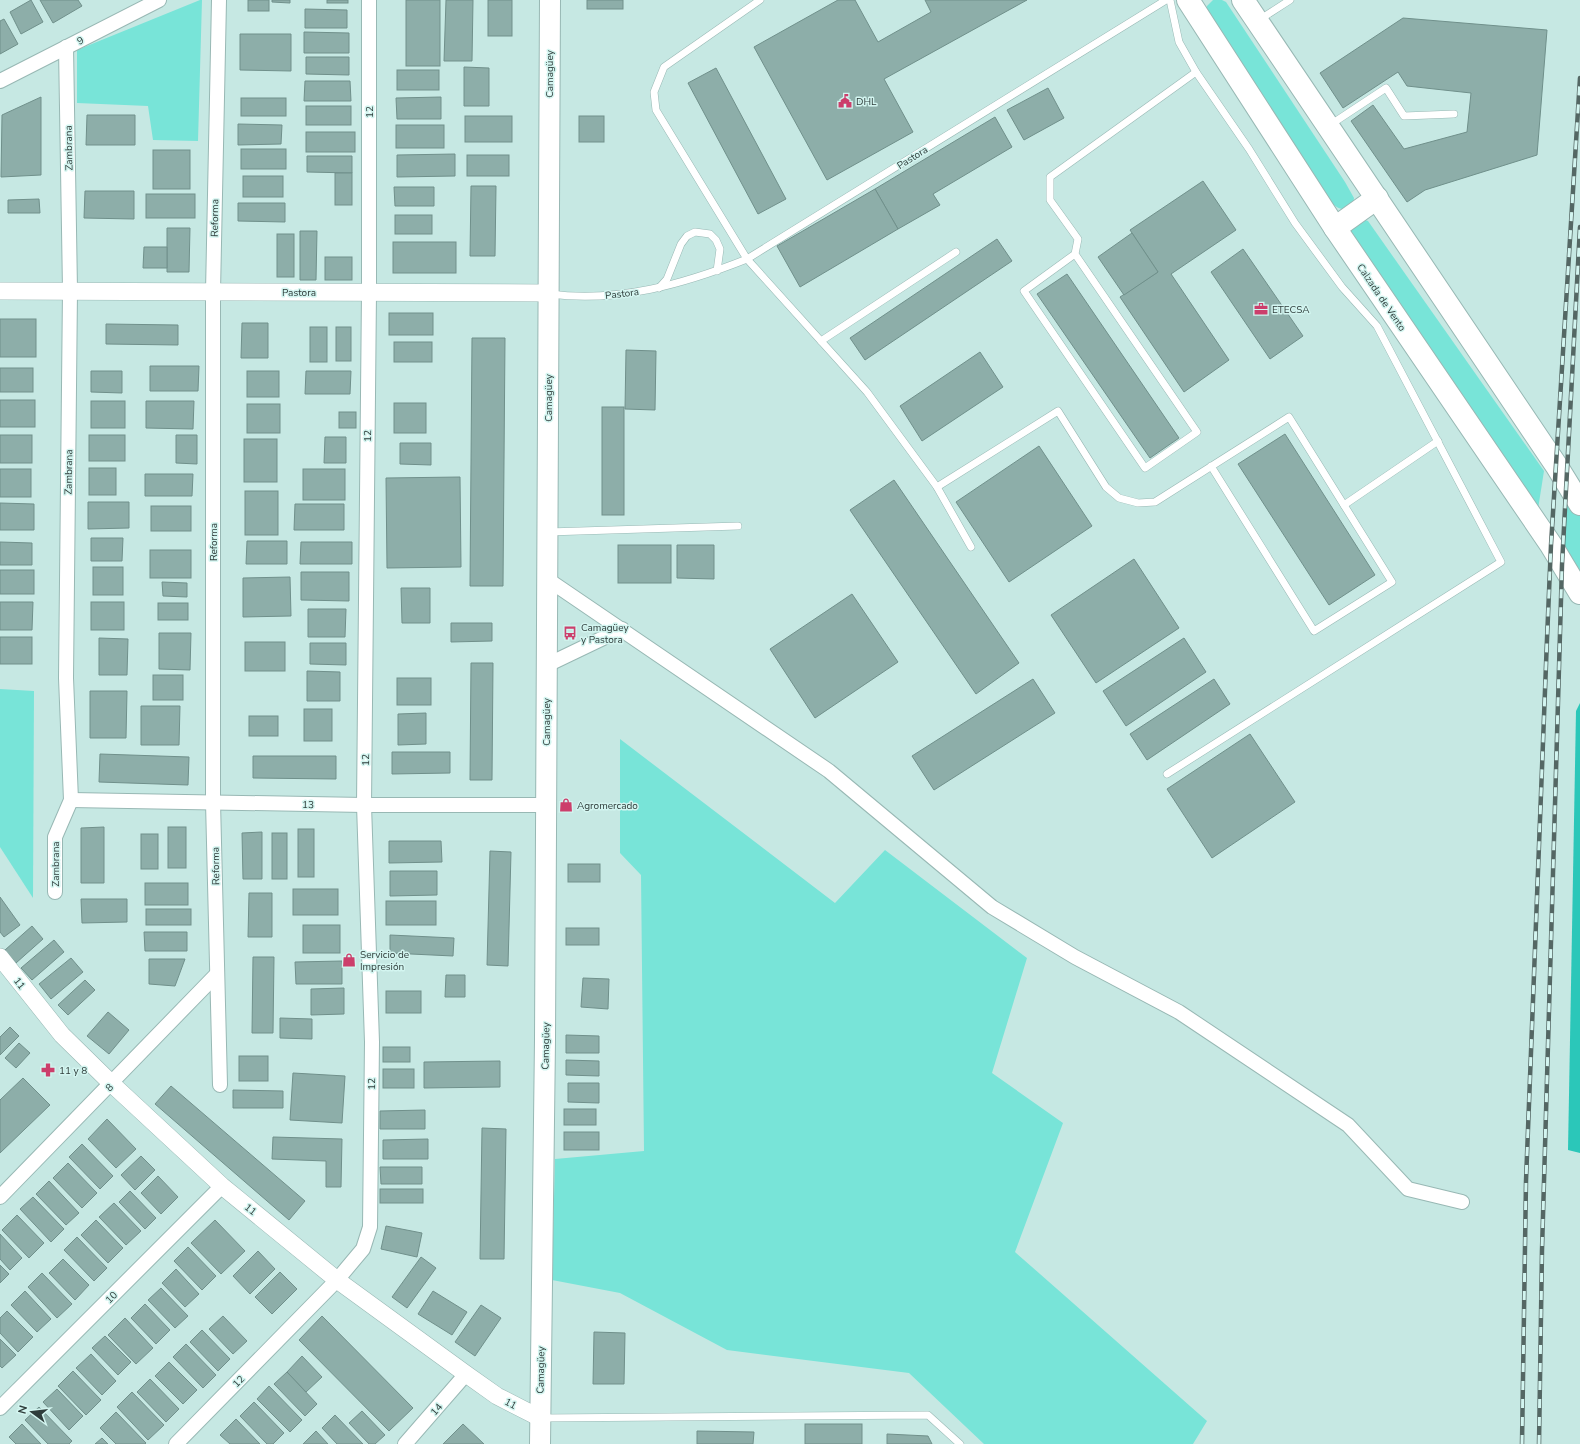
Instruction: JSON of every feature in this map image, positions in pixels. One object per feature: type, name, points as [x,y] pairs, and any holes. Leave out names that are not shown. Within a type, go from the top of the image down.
[{"type":"main road","name":"Camagüey","points":[[540,1444],[545,1040],[550,0]]},
{"type":"main road","name":"Calzada de Vento","points":[[1188,0],[1335,228],[1551,545],[1580,592]]},
{"type":"main road","points":[[1243,0],[1556,465],[1580,504]]},
{"type":"main road","points":[[1335,228],[1377,198]]},
{"type":"street","name":"9","points":[[0,81],[159,0]]},
{"type":"street","name":"Reforma","points":[[219,0],[213,292],[213,802],[220,1085]]},
{"type":"street","name":"12","points":[[176,1444],[337,1280],[363,1249],[370,1227],[372,1042],[364,805],[369,292],[369,0]]},
{"type":"street","name":"Zambrana","points":[[55,892],[55,836],[71,800],[66,678],[70,290],[66,47]]},
{"type":"street","name":"Pastora","points":[[0,291],[70,290],[548,293]]},
{"type":"street","points":[[547,579],[828,771],[992,907],[1076,957],[1179,1012],[1348,1125],[1408,1188],[1462,1202]]},
{"type":"street","points":[[547,665],[622,629]]},
{"type":"street","name":"13","points":[[71,800],[364,805],[546,805]]},
{"type":"street","name":"11","points":[[0,957],[62,1035],[112,1084],[222,1186],[337,1280],[497,1396],[540,1418]]},
{"type":"street","name":"8","points":[[0,1197],[112,1084],[217,974]]},
{"type":"street","name":"10","points":[[0,1408],[222,1186]]},
{"type":"street","name":"14","points":[[405,1444],[466,1374]]},
{"type":"lane","points":[[760,0],[664,67],[654,92],[656,110],[747,259],[867,392],[937,488],[971,547]]},
{"type":"lane","name":"Pastora","points":[[548,293],[591,296],[628,294],[659,288],[717,271],[747,259],[1166,0]]},
{"type":"lane","points":[[1167,774],[1501,562],[1377,326],[1342,287],[1295,223],[1245,143],[1196,72],[1179,42],[1170,0]]},
{"type":"lane","points":[[1258,21],[1290,0]]},
{"type":"lane","points":[[1075,254],[1197,432],[1145,468],[1024,291],[1075,254],[1078,239],[1050,200],[1050,177],[1196,72]]},
{"type":"lane","points":[[1328,126],[1386,88],[1404,116],[1454,114]]},
{"type":"lane","points":[[659,288],[667,280],[680,244],[687,236],[695,232],[710,234],[716,240],[720,249],[717,271]]},
{"type":"lane","points":[[821,341],[956,252]]},
{"type":"lane","points":[[937,488],[1058,411],[1106,487],[1119,498],[1138,503],[1155,502],[1211,466],[1289,417],[1392,582],[1314,631],[1211,466]]},
{"type":"lane","points":[[1344,505],[1438,441]]},
{"type":"lane","points":[[547,532],[738,526]]},
{"type":"lane","points":[[540,1418],[928,1415],[960,1444]]},
{"type":"shaded area","points":[[202,0],[198,141],[153,140],[148,106],[77,103],[77,50]]},
{"type":"shaded area","points":[[1213,0],[1222,0],[1226,2],[1345,182],[1354,198],[1353,204],[1347,208],[1340,209],[1333,204],[1205,13],[1207,6]]},
{"type":"shaded area","points":[[1362,219],[1368,221],[1544,471],[1538,509],[1351,232],[1351,226]]},
{"type":"shaded area","points":[[1566,483],[1580,504],[1580,593],[1562,565]]},
{"type":"shaded area","points":[[0,689],[34,691],[33,898],[0,847]]},
{"type":"shaded area","points":[[1580,703],[1580,1153],[1568,1150],[1576,711]]},
{"type":"shaded area","points":[[620,739],[835,903],[885,850],[1027,958],[992,1073],[1063,1123],[1015,1252],[1207,1421],[1193,1444],[984,1444],[909,1373],[727,1350],[620,1293],[552,1280],[555,1159],[644,1151],[641,875],[620,853]]},
{"type":"building","points":[[31,0],[43,22],[21,34],[10,12]]},
{"type":"building","points":[[40,0],[78,0],[82,6],[53,23]]},
{"type":"building","points":[[248,0],[269,0],[269,11],[248,11]]},
{"type":"building","points":[[272,0],[290,0],[290,3],[272,2]]},
{"type":"building","points":[[327,0],[348,0],[348,3],[327,3]]},
{"type":"building","points":[[406,0],[440,0],[440,66],[406,66]]},
{"type":"building","points":[[446,0],[473,0],[472,61],[444,61]]},
{"type":"building","points":[[488,0],[512,0],[512,36],[488,36]]},
{"type":"building","points":[[587,0],[623,0],[623,9],[587,9]]},
{"type":"building","points":[[838,0],[855,0],[878,42],[931,12],[925,0],[1027,0],[884,79],[913,132],[827,180],[754,47]]},
{"type":"building","points":[[305,9],[347,10],[347,28],[305,28]]},
{"type":"building","points":[[1403,18],[1547,30],[1537,155],[1425,190],[1407,202],[1351,121],[1373,105],[1404,149],[1467,132],[1471,93],[1407,86],[1398,72],[1343,108],[1320,73]]},
{"type":"building","points":[[4,19],[18,44],[0,54],[0,21]]},
{"type":"building","points":[[304,32],[349,33],[349,53],[304,53]]},
{"type":"building","points":[[240,34],[291,34],[291,71],[240,70]]},
{"type":"building","points":[[306,57],[349,57],[349,75],[306,74]]},
{"type":"building","points":[[464,67],[489,68],[489,106],[464,106]]},
{"type":"building","points":[[716,68],[786,199],[758,214],[688,83]]},
{"type":"building","points":[[397,70],[439,70],[439,90],[397,90]]},
{"type":"building","points":[[305,81],[350,81],[351,101],[304,101]]},
{"type":"building","points":[[1048,88],[1064,118],[1024,140],[1007,110]]},
{"type":"building","points":[[41,97],[41,175],[1,177],[2,115]]},
{"type":"building","points":[[441,97],[441,119],[397,119],[396,98]]},
{"type":"building","points":[[241,98],[286,98],[286,116],[241,116]]},
{"type":"building","points":[[306,106],[351,106],[351,125],[306,125]]},
{"type":"building","points":[[87,115],[135,115],[135,145],[86,145]]},
{"type":"building","points":[[465,116],[512,116],[512,142],[465,142]]},
{"type":"building","points":[[579,116],[604,116],[604,142],[579,142]]},
{"type":"building","points":[[995,117],[1012,147],[933,194],[940,205],[898,229],[875,189]]},
{"type":"building","points":[[238,124],[282,125],[281,144],[238,145]]},
{"type":"building","points":[[396,125],[444,125],[444,148],[396,148]]},
{"type":"building","points":[[306,132],[355,132],[355,152],[306,152]]},
{"type":"building","points":[[241,149],[286,149],[286,169],[241,169]]},
{"type":"building","points":[[153,150],[190,150],[190,189],[153,189]]},
{"type":"building","points":[[455,154],[455,176],[397,177],[397,155]]},
{"type":"building","points":[[467,155],[509,155],[509,176],[467,176]]},
{"type":"building","points":[[307,156],[352,156],[352,173],[307,172]]},
{"type":"building","points":[[335,173],[352,173],[352,205],[335,205]]},
{"type":"building","points":[[243,176],[283,176],[283,197],[243,197]]},
{"type":"building","points":[[1203,181],[1236,230],[1171,274],[1229,360],[1184,392],[1120,297],[1158,272],[1130,230]]},
{"type":"building","points":[[471,186],[496,186],[495,256],[470,256]]},
{"type":"building","points":[[394,187],[434,187],[434,206],[395,206]]},
{"type":"building","points":[[875,189],[898,229],[800,287],[777,246]]},
{"type":"building","points":[[85,191],[134,191],[134,219],[84,218]]},
{"type":"building","points":[[146,194],[195,194],[195,218],[146,218]]},
{"type":"building","points":[[39,199],[40,213],[8,213],[8,200]]},
{"type":"building","points":[[238,203],[285,203],[285,222],[238,221]]},
{"type":"building","points":[[395,215],[432,215],[432,234],[395,234]]},
{"type":"building","points":[[167,228],[190,228],[189,272],[167,272]]},
{"type":"building","points":[[300,231],[317,231],[316,280],[300,280]]},
{"type":"building","points":[[1132,233],[1158,272],[1124,295],[1098,257]]},
{"type":"building","points":[[277,234],[294,234],[294,277],[277,277]]},
{"type":"building","points":[[997,239],[1012,261],[865,360],[850,338]]},
{"type":"building","points":[[393,242],[456,242],[456,273],[393,273]]},
{"type":"building","points":[[144,247],[167,247],[167,268],[143,268]]},
{"type":"building","points":[[1243,249],[1303,336],[1270,359],[1211,272]]},
{"type":"building","points":[[325,257],[352,257],[352,280],[325,280]]},
{"type":"building","points":[[1067,274],[1179,438],[1150,458],[1037,294]]},
{"type":"building","points":[[389,313],[433,313],[433,335],[389,335]]},
{"type":"building","points":[[0,319],[36,319],[36,357],[0,357]]},
{"type":"building","points":[[242,323],[268,323],[268,358],[241,358]]},
{"type":"building","points":[[106,324],[178,325],[178,345],[106,344]]},
{"type":"building","points":[[310,327],[327,327],[327,362],[310,362]]},
{"type":"building","points":[[336,327],[351,327],[351,361],[336,361]]},
{"type":"building","points":[[472,338],[505,338],[503,586],[470,586]]},
{"type":"building","points":[[394,342],[432,342],[432,362],[394,362]]},
{"type":"building","points":[[626,350],[656,351],[655,410],[625,409]]},
{"type":"building","points":[[980,352],[1003,387],[922,441],[900,406]]},
{"type":"building","points":[[150,366],[199,366],[198,391],[150,391]]},
{"type":"building","points":[[0,368],[33,368],[33,392],[0,392]]},
{"type":"building","points":[[91,371],[122,371],[122,393],[91,392]]},
{"type":"building","points":[[247,371],[279,371],[279,397],[247,397]]},
{"type":"building","points":[[306,371],[351,371],[350,394],[305,394]]},
{"type":"building","points":[[0,400],[35,400],[35,427],[0,427]]},
{"type":"building","points":[[91,401],[125,401],[125,428],[91,428]]},
{"type":"building","points":[[146,401],[194,401],[193,429],[146,428]]},
{"type":"building","points":[[394,403],[426,403],[426,433],[394,433]]},
{"type":"building","points":[[247,404],[280,404],[280,433],[247,433]]},
{"type":"building","points":[[602,407],[624,407],[624,515],[602,515]]},
{"type":"building","points":[[339,412],[356,412],[356,428],[339,428]]},
{"type":"building","points":[[1285,434],[1375,575],[1329,605],[1238,464]]},
{"type":"building","points":[[0,435],[32,435],[32,463],[0,463]]},
{"type":"building","points":[[89,435],[125,435],[125,461],[89,461]]},
{"type":"building","points":[[176,435],[197,435],[197,464],[176,463]]},
{"type":"building","points":[[325,437],[346,437],[346,463],[324,463]]},
{"type":"building","points":[[244,439],[277,439],[277,482],[244,482]]},
{"type":"building","points":[[400,443],[431,443],[431,465],[400,464]]},
{"type":"building","points":[[1039,446],[1092,526],[1009,582],[956,502]]},
{"type":"building","points":[[89,468],[116,468],[116,495],[89,495]]},
{"type":"building","points":[[0,469],[31,469],[31,497],[0,497]]},
{"type":"building","points":[[303,469],[345,469],[345,500],[303,500]]},
{"type":"building","points":[[145,474],[193,474],[192,496],[145,496]]},
{"type":"building","points":[[460,477],[461,567],[387,568],[386,478]]},
{"type":"building","points":[[894,480],[1019,663],[976,694],[850,510]]},
{"type":"building","points":[[245,491],[278,491],[278,535],[245,535]]},
{"type":"building","points":[[88,502],[129,502],[129,528],[88,529]]},
{"type":"building","points":[[0,503],[34,504],[34,530],[0,530]]},
{"type":"building","points":[[295,504],[344,504],[344,530],[294,530]]},
{"type":"building","points":[[151,506],[191,506],[191,531],[151,531]]},
{"type":"building","points":[[91,538],[123,538],[122,561],[91,561]]},
{"type":"building","points":[[247,541],[287,541],[287,564],[246,564]]},
{"type":"building","points":[[0,542],[32,543],[32,565],[0,565]]},
{"type":"building","points":[[301,542],[352,542],[352,564],[300,564]]},
{"type":"building","points":[[618,545],[671,545],[671,583],[618,583]]},
{"type":"building","points":[[677,545],[714,545],[714,579],[677,578]]},
{"type":"building","points":[[150,550],[191,550],[191,578],[150,578]]},
{"type":"building","points":[[1134,559],[1179,628],[1096,683],[1051,615]]},
{"type":"building","points":[[93,567],[123,567],[123,595],[93,595]]},
{"type":"building","points":[[0,570],[34,570],[34,594],[0,594]]},
{"type":"building","points":[[301,572],[349,572],[349,601],[301,600]]},
{"type":"building","points":[[290,577],[291,616],[243,617],[243,578]]},
{"type":"building","points":[[162,582],[187,583],[187,597],[163,596]]},
{"type":"building","points":[[401,588],[430,588],[430,623],[402,623]]},
{"type":"building","points":[[852,594],[898,662],[815,718],[770,649]]},
{"type":"building","points":[[0,602],[33,602],[32,630],[0,630]]},
{"type":"building","points":[[91,602],[124,602],[124,630],[91,630]]},
{"type":"building","points":[[158,603],[188,603],[188,620],[158,620]]},
{"type":"building","points":[[308,609],[346,609],[345,637],[308,637]]},
{"type":"building","points":[[451,623],[492,623],[492,641],[451,642]]},
{"type":"building","points":[[159,633],[191,633],[190,670],[159,669]]},
{"type":"building","points":[[0,637],[32,637],[32,664],[0,664]]},
{"type":"building","points":[[99,638],[128,639],[127,675],[99,675]]},
{"type":"building","points":[[1184,638],[1206,672],[1126,726],[1103,691]]},
{"type":"building","points":[[245,642],[285,642],[285,671],[245,671]]},
{"type":"building","points":[[310,643],[346,643],[346,665],[310,664]]},
{"type":"building","points":[[471,663],[493,663],[492,780],[470,780]]},
{"type":"building","points":[[307,671],[340,672],[340,701],[307,701]]},
{"type":"building","points":[[153,675],[183,675],[183,700],[153,700]]},
{"type":"building","points":[[397,678],[431,678],[431,705],[397,705]]},
{"type":"building","points":[[1033,679],[1055,713],[934,790],[912,756]]},
{"type":"building","points":[[1214,679],[1230,704],[1147,760],[1130,734]]},
{"type":"building","points":[[90,691],[127,691],[126,738],[90,738]]},
{"type":"building","points":[[141,706],[180,706],[179,745],[141,745]]},
{"type":"building","points":[[304,709],[332,709],[332,741],[304,741]]},
{"type":"building","points":[[426,713],[426,744],[398,745],[398,714]]},
{"type":"building","points":[[249,716],[278,716],[278,736],[249,736]]},
{"type":"building","points":[[1250,734],[1295,802],[1212,858],[1167,789]]},
{"type":"building","points":[[392,752],[450,752],[450,773],[392,774]]},
{"type":"building","points":[[100,754],[189,757],[188,785],[99,782]]},
{"type":"building","points":[[253,756],[336,756],[336,779],[253,778]]},
{"type":"building","points":[[104,827],[104,883],[81,883],[81,828]]},
{"type":"building","points":[[168,827],[186,827],[186,868],[168,868]]},
{"type":"building","points":[[298,829],[314,829],[314,877],[298,877]]},
{"type":"building","points":[[262,832],[262,879],[243,879],[242,833]]},
{"type":"building","points":[[272,833],[287,833],[287,879],[272,879]]},
{"type":"building","points":[[141,834],[158,834],[158,869],[141,869]]},
{"type":"building","points":[[389,841],[441,841],[442,862],[389,863]]},
{"type":"building","points":[[490,851],[511,852],[508,966],[487,965]]},
{"type":"building","points":[[568,864],[600,864],[600,882],[568,882]]},
{"type":"building","points":[[390,871],[437,871],[437,895],[390,896]]},
{"type":"building","points":[[145,883],[188,883],[188,905],[145,905]]},
{"type":"building","points":[[293,889],[338,889],[338,915],[293,915]]},
{"type":"building","points":[[249,893],[272,893],[272,937],[248,937]]},
{"type":"building","points":[[0,897],[20,925],[4,937],[0,932]]},
{"type":"building","points":[[81,899],[127,899],[127,922],[82,923]]},
{"type":"building","points":[[386,901],[436,901],[436,925],[386,925]]},
{"type":"building","points":[[146,909],[191,909],[191,925],[146,925]]},
{"type":"building","points":[[303,925],[340,925],[340,953],[303,953]]},
{"type":"building","points":[[32,926],[43,939],[16,963],[5,950]]},
{"type":"building","points":[[566,928],[599,928],[599,945],[566,945]]},
{"type":"building","points":[[144,932],[187,932],[187,951],[145,951]]},
{"type":"building","points":[[390,935],[454,938],[453,956],[390,953]]},
{"type":"building","points":[[54,940],[64,952],[32,980],[21,968]]},
{"type":"building","points":[[253,957],[274,957],[273,1033],[252,1033]]},
{"type":"building","points":[[71,958],[83,972],[51,999],[39,984]]},
{"type":"building","points":[[149,959],[185,959],[175,986],[149,984]]},
{"type":"building","points":[[342,961],[342,984],[296,984],[295,962]]},
{"type":"building","points":[[446,975],[465,975],[465,997],[445,997]]},
{"type":"building","points":[[583,978],[609,979],[608,1009],[581,1007]]},
{"type":"building","points":[[85,980],[95,990],[68,1015],[58,1005]]},
{"type":"building","points":[[344,988],[344,1014],[311,1015],[311,989]]},
{"type":"building","points":[[386,991],[421,991],[421,1013],[386,1013]]},
{"type":"building","points":[[108,1012],[129,1030],[109,1054],[87,1036]]},
{"type":"building","points":[[280,1018],[312,1019],[312,1039],[280,1038]]},
{"type":"building","points":[[10,1027],[19,1036],[0,1055],[0,1037]]},
{"type":"building","points":[[566,1035],[599,1036],[599,1053],[566,1053]]},
{"type":"building","points":[[19,1043],[30,1053],[16,1068],[5,1058]]},
{"type":"building","points":[[383,1047],[410,1047],[410,1062],[383,1062]]},
{"type":"building","points":[[239,1056],[268,1056],[268,1081],[239,1081]]},
{"type":"building","points":[[566,1060],[599,1061],[599,1076],[566,1075]]},
{"type":"building","points":[[500,1061],[500,1087],[424,1088],[424,1062]]},
{"type":"building","points":[[383,1069],[414,1069],[414,1088],[383,1088]]},
{"type":"building","points":[[293,1073],[345,1076],[342,1123],[290,1120]]},
{"type":"building","points":[[23,1078],[50,1105],[0,1153],[0,1100]]},
{"type":"building","points":[[568,1083],[599,1083],[599,1103],[568,1102]]},
{"type":"building","points":[[171,1086],[305,1201],[289,1220],[155,1104]]},
{"type":"building","points":[[233,1090],[283,1091],[283,1108],[233,1108]]},
{"type":"building","points":[[564,1109],[596,1109],[596,1125],[564,1125]]},
{"type":"building","points":[[425,1110],[425,1129],[380,1129],[380,1111]]},
{"type":"building","points":[[107,1119],[136,1149],[116,1168],[88,1139]]},
{"type":"building","points":[[482,1128],[506,1129],[504,1259],[480,1259]]},
{"type":"building","points":[[564,1132],[599,1132],[599,1150],[564,1150]]},
{"type":"building","points":[[273,1137],[342,1139],[341,1187],[326,1187],[326,1161],[272,1159]]},
{"type":"building","points":[[428,1139],[428,1159],[383,1159],[383,1140]]},
{"type":"building","points":[[82,1144],[113,1176],[100,1189],[69,1157]]},
{"type":"building","points":[[141,1156],[155,1170],[135,1190],[121,1175]]},
{"type":"building","points":[[68,1163],[97,1193],[82,1208],[53,1178]]},
{"type":"building","points":[[380,1167],[422,1167],[422,1184],[381,1184]]},
{"type":"building","points":[[158,1176],[178,1197],[161,1214],[141,1193]]},
{"type":"building","points":[[49,1181],[79,1213],[66,1225],[36,1194]]},
{"type":"building","points":[[380,1189],[423,1189],[423,1203],[380,1203]]},
{"type":"building","points":[[130,1191],[156,1218],[145,1229],[119,1202]]},
{"type":"building","points":[[33,1197],[64,1229],[51,1242],[20,1209]]},
{"type":"building","points":[[114,1203],[141,1231],[126,1245],[99,1217]]},
{"type":"building","points":[[17,1215],[44,1243],[29,1258],[2,1230]]},
{"type":"building","points":[[96,1220],[123,1248],[108,1263],[81,1235]]},
{"type":"building","points":[[215,1220],[245,1251],[221,1274],[191,1243]]},
{"type":"building","points":[[386,1226],[422,1233],[417,1257],[381,1249]]},
{"type":"building","points":[[0,1234],[22,1258],[10,1270],[0,1259]]},
{"type":"building","points":[[77,1237],[107,1268],[94,1281],[64,1250]]},
{"type":"building","points":[[188,1247],[216,1276],[202,1290],[174,1261]]},
{"type":"building","points":[[258,1251],[275,1269],[250,1294],[233,1276]]},
{"type":"building","points":[[421,1257],[436,1268],[407,1308],[392,1297]]},
{"type":"building","points":[[63,1259],[89,1285],[75,1300],[49,1273]]},
{"type":"building","points":[[0,1265],[9,1274],[0,1283]]},
{"type":"building","points":[[176,1269],[199,1294],[185,1307],[162,1283]]},
{"type":"building","points":[[280,1272],[297,1289],[272,1314],[255,1297]]},
{"type":"building","points":[[42,1273],[72,1304],[57,1318],[28,1287]]},
{"type":"building","points":[[161,1288],[188,1316],[175,1328],[148,1300]]},
{"type":"building","points":[[25,1291],[51,1319],[37,1332],[11,1305]]},
{"type":"building","points":[[433,1291],[467,1312],[452,1335],[418,1314]]},
{"type":"building","points":[[145,1304],[170,1330],[156,1344],[131,1318]]},
{"type":"building","points":[[481,1305],[501,1318],[475,1356],[455,1342]]},
{"type":"building","points":[[7,1311],[33,1337],[18,1352],[0,1333],[0,1318]]},
{"type":"building","points":[[223,1316],[247,1341],[233,1354],[209,1329]]},
{"type":"building","points":[[322,1316],[413,1408],[389,1431],[299,1340]]},
{"type":"building","points":[[125,1318],[153,1348],[136,1364],[108,1335]]},
{"type":"building","points":[[202,1330],[230,1359],[218,1371],[190,1342]]},
{"type":"building","points":[[594,1332],[625,1333],[624,1384],[593,1384]]},
{"type":"building","points":[[105,1336],[131,1362],[118,1375],[92,1348]]},
{"type":"building","points":[[0,1339],[16,1355],[2,1368],[0,1366]]},
{"type":"building","points":[[186,1344],[216,1375],[203,1388],[173,1357]]},
{"type":"building","points":[[91,1354],[116,1381],[102,1395],[76,1368]]},
{"type":"building","points":[[302,1356],[322,1377],[306,1392],[287,1372]]},
{"type":"building","points":[[169,1362],[197,1390],[183,1404],[155,1376]]},
{"type":"building","points":[[73,1371],[101,1400],[86,1415],[58,1386]]},
{"type":"building","points":[[287,1372],[317,1404],[305,1416],[274,1384]]},
{"type":"building","points":[[150,1379],[179,1409],[166,1422],[137,1392]]},
{"type":"building","points":[[269,1386],[302,1420],[290,1432],[257,1399]]},
{"type":"building","points":[[57,1389],[83,1416],[69,1430],[43,1402]]},
{"type":"building","points":[[132,1392],[164,1425],[148,1440],[117,1407]]},
{"type":"building","points":[[254,1402],[284,1433],[273,1444],[267,1444],[240,1416]]},
{"type":"building","points":[[39,1407],[72,1441],[69,1444],[48,1444],[25,1420]]},
{"type":"building","points":[[362,1411],[385,1435],[375,1444],[369,1444],[349,1423]]},
{"type":"building","points":[[116,1412],[146,1443],[145,1444],[116,1444],[100,1428]]},
{"type":"building","points":[[335,1415],[363,1444],[337,1444],[322,1428]]},
{"type":"building","points":[[236,1419],[260,1444],[230,1444],[220,1435]]},
{"type":"building","points":[[22,1424],[41,1444],[16,1444],[9,1437]]},
{"type":"building","points":[[463,1424],[484,1444],[443,1444]]},
{"type":"building","points":[[805,1424],[862,1424],[862,1444],[805,1444]]},
{"type":"building","points":[[316,1431],[328,1444],[303,1444]]},
{"type":"building","points":[[697,1431],[754,1432],[753,1444],[697,1444]]},
{"type":"building","points":[[887,1434],[928,1436],[932,1444],[887,1444]]},
{"type":"building","points":[[102,1438],[108,1444],[95,1444]]},
{"type":"railway","points":[[1522,1444],[1526,1181],[1547,639],[1551,545],[1580,78]]},
{"type":"railway","points":[[1539,1444],[1542,1250],[1562,565],[1580,227]]},
{"type":"place","name":"DHL","points":[[845,101]]},
{"type":"place","name":"ETECSA","points":[[1261,309]]},
{"type":"place","name":"Camagüey y Pastora","points":[[570,633]]},
{"type":"place","name":"Agromercado","points":[[566,805]]},
{"type":"place","name":"Servicio de Impresión","points":[[349,960]]},
{"type":"place","name":"11 y 8","points":[[48,1070]]}]
